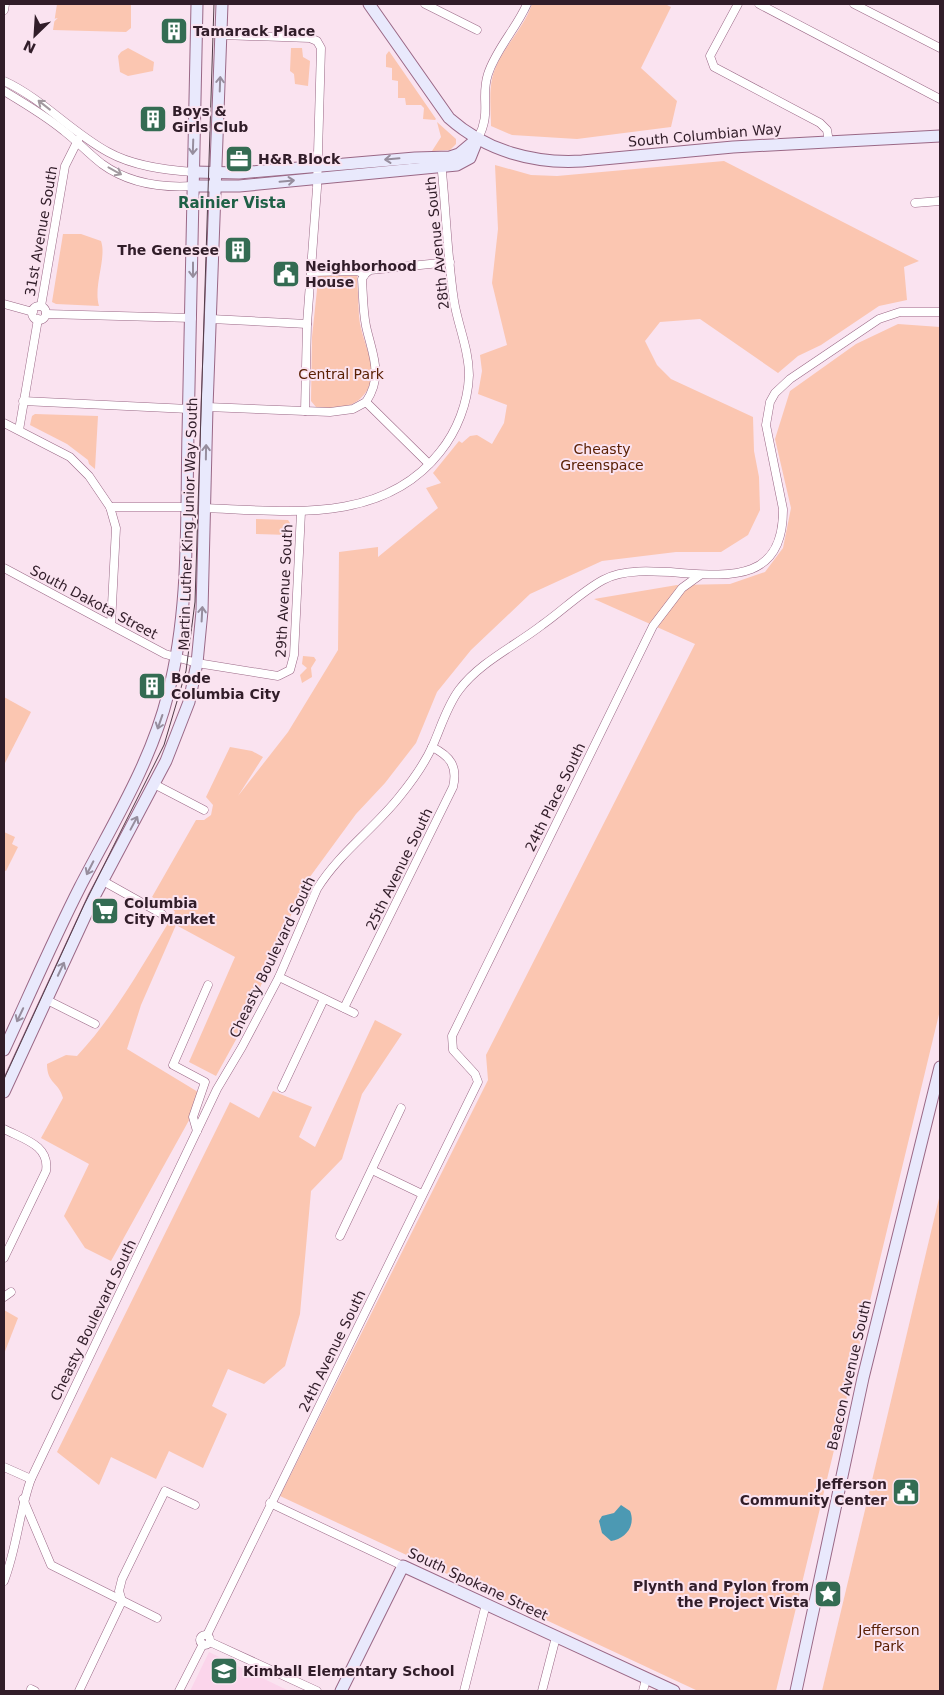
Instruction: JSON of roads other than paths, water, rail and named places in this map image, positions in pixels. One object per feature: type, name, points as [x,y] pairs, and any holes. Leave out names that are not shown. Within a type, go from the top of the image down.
[{"type":"main road","name":"Martin Luther King Junior Way South","points":[[4,1050],[72,904],[149,750],[164,710],[177,658],[183,613],[192,318],[197,4]]},
{"type":"main road","name":"Martin Luther King Junior Way South","points":[[4,1092],[103,881],[178,734],[189,702],[197,663],[202,611],[207,408],[222,4]]},
{"type":"main road","name":"South Columbian Way","points":[[369,4],[439,105],[462,129],[495,147],[528,158],[559,162],[733,146],[940,136]]},
{"type":"main road","points":[[193,172],[217,173],[415,158],[464,163],[475,150],[478,138]]},
{"type":"main road","points":[[193,186],[318,179],[441,162]]},
{"type":"main road","name":"Beacon Avenue South","points":[[796,1691],[861,1387],[940,1067]]},
{"type":"main road","points":[[341,1691],[403,1566]]},
{"type":"main road","name":"South Spokane Street","points":[[403,1566],[674,1691]]},
{"type":"street","points":[[4,10],[5,4]]},
{"type":"street","points":[[425,4],[477,30]]},
{"type":"street","points":[[478,138],[486,121],[488,75],[495,58],[527,4]]},
{"type":"street","points":[[738,4],[710,56],[710,61],[718,71],[820,123],[827,130],[828,142]]},
{"type":"street","points":[[759,4],[940,100]]},
{"type":"street","points":[[854,4],[940,48]]},
{"type":"street","points":[[222,35],[307,38],[317,41],[321,54],[318,179],[307,324],[305,411]]},
{"type":"street","points":[[4,81],[34,98],[108,153],[134,162],[193,172]]},
{"type":"street","points":[[4,91],[65,131],[103,164],[135,180],[164,186],[193,186]]},
{"type":"street","name":"31st Avenue South","points":[[41,306],[65,166],[76,142],[82,134]]},
{"type":"street","name":"28th Avenue South","points":[[204,508],[301,512],[344,508],[382,497],[413,478],[445,446],[460,419],[468,386],[467,354],[456,310],[450,262],[441,162]]},
{"type":"street","points":[[915,203],[940,201]]},
{"type":"street","points":[[207,408],[345,411],[366,402],[372,391],[377,368],[364,314],[362,279],[365,274],[370,270],[450,262]]},
{"type":"street","points":[[312,272],[357,271],[365,274]]},
{"type":"street","points":[[4,304],[33,312]]},
{"type":"street","points":[[33,312],[36,307],[41,306],[46,314]]},
{"type":"street","name":"Cheasty Boulevard South","points":[[4,1581],[15,1546],[23,1499],[31,1479],[217,1089],[242,1047],[279,977],[311,901],[326,875],[395,803],[418,772],[432,747],[451,704],[465,683],[493,659],[605,579],[638,572],[700,575],[725,574],[744,571],[766,560],[777,545],[783,527],[784,508],[766,425],[770,402],[782,385],[856,334],[889,314],[912,311],[940,312]]},
{"type":"street","points":[[33,312],[34,317],[38,319]]},
{"type":"street","points":[[46,314],[192,318]]},
{"type":"street","points":[[38,319],[42,319],[46,314]]},
{"type":"street","points":[[19,430],[38,319]]},
{"type":"street","points":[[211,319],[307,324]]},
{"type":"street","points":[[23,401],[189,409]]},
{"type":"street","points":[[366,402],[429,464]]},
{"type":"street","points":[[4,423],[70,457],[89,476],[110,507],[116,528],[111,624]]},
{"type":"street","points":[[110,507],[186,507]]},
{"type":"street","name":"29th Avenue South","points":[[290,670],[294,655],[301,512]]},
{"type":"street","name":"South Dakota Street","points":[[4,568],[145,644],[177,658],[278,676],[290,670]]},
{"type":"street","name":"24th Place South","points":[[478,1078],[453,1050],[451,1042],[653,626],[682,588],[700,575]]},
{"type":"street","name":"25th Avenue South","points":[[344,1008],[453,787],[453,764],[449,757],[432,747]]},
{"type":"street","points":[[154,784],[204,810]]},
{"type":"street","points":[[103,881],[162,914]]},
{"type":"street","points":[[279,977],[354,1013]]},
{"type":"street","points":[[197,1132],[193,1117],[204,1082],[173,1065],[208,985]]},
{"type":"street","points":[[282,1088],[324,999]]},
{"type":"street","points":[[47,1000],[95,1024]]},
{"type":"street","name":"24th Avenue South","points":[[179,1691],[206,1640],[270,1503],[478,1082],[478,1078]]},
{"type":"street","points":[[340,1236],[401,1108]]},
{"type":"street","points":[[4,1129],[41,1148],[47,1158],[46,1171],[4,1258]]},
{"type":"street","points":[[372,1170],[422,1194]]},
{"type":"street","points":[[4,1297],[11,1292]]},
{"type":"street","points":[[4,1467],[31,1479]]},
{"type":"street","points":[[80,1691],[122,1602],[119,1591],[122,1579],[165,1491],[196,1505]]},
{"type":"street","points":[[23,1499],[51,1565],[157,1618]]},
{"type":"street","name":"South Spokane Street","points":[[270,1503],[403,1566]]},
{"type":"street","points":[[464,1691],[486,1604]]},
{"type":"street","points":[[542,1691],[556,1637]]},
{"type":"street","points":[[206,1640],[317,1691]]},
{"type":"street","points":[[643,1691],[646,1679]]},
{"type":"water","points":[[621,1505],[630,1511],[632,1516],[631,1526],[621,1537],[611,1541],[602,1533],[599,1521],[602,1516],[614,1513]]},
{"type":"tram line","points":[[4,1079],[84,905],[164,745],[186,671],[195,602],[214,4]]},
{"type":"place","name":"Tamarack Place","points":[[174,31]]},
{"type":"place","name":"Boys & Girls Club","points":[[153,119]]},
{"type":"place","name":"H&R Block","points":[[239,159]]},
{"type":"place","name":"The Genesee","points":[[238,250]]},
{"type":"place","name":"Neighborhood House","points":[[286,274]]},
{"type":"place","name":"Bode Columbia City","points":[[152,686]]},
{"type":"place","name":"Columbia City Market","points":[[105,911]]},
{"type":"place","name":"Jefferson Community Center","points":[[906,1492]]},
{"type":"place","name":"Plynth and Pylon from the Project Vista","points":[[828,1594]]},
{"type":"place","name":"Kimball Elementary School","points":[[224,1671]]},
{"type":"district","name":"Rainier Vista","points":[[232,203]]},
{"type":"park label","name":"Central Park","points":[[341,374]]},
{"type":"park label","name":"Cheasty Greenspace","points":[[602,458]]},
{"type":"park label","name":"Jefferson Park","points":[[889,1638]]}]
